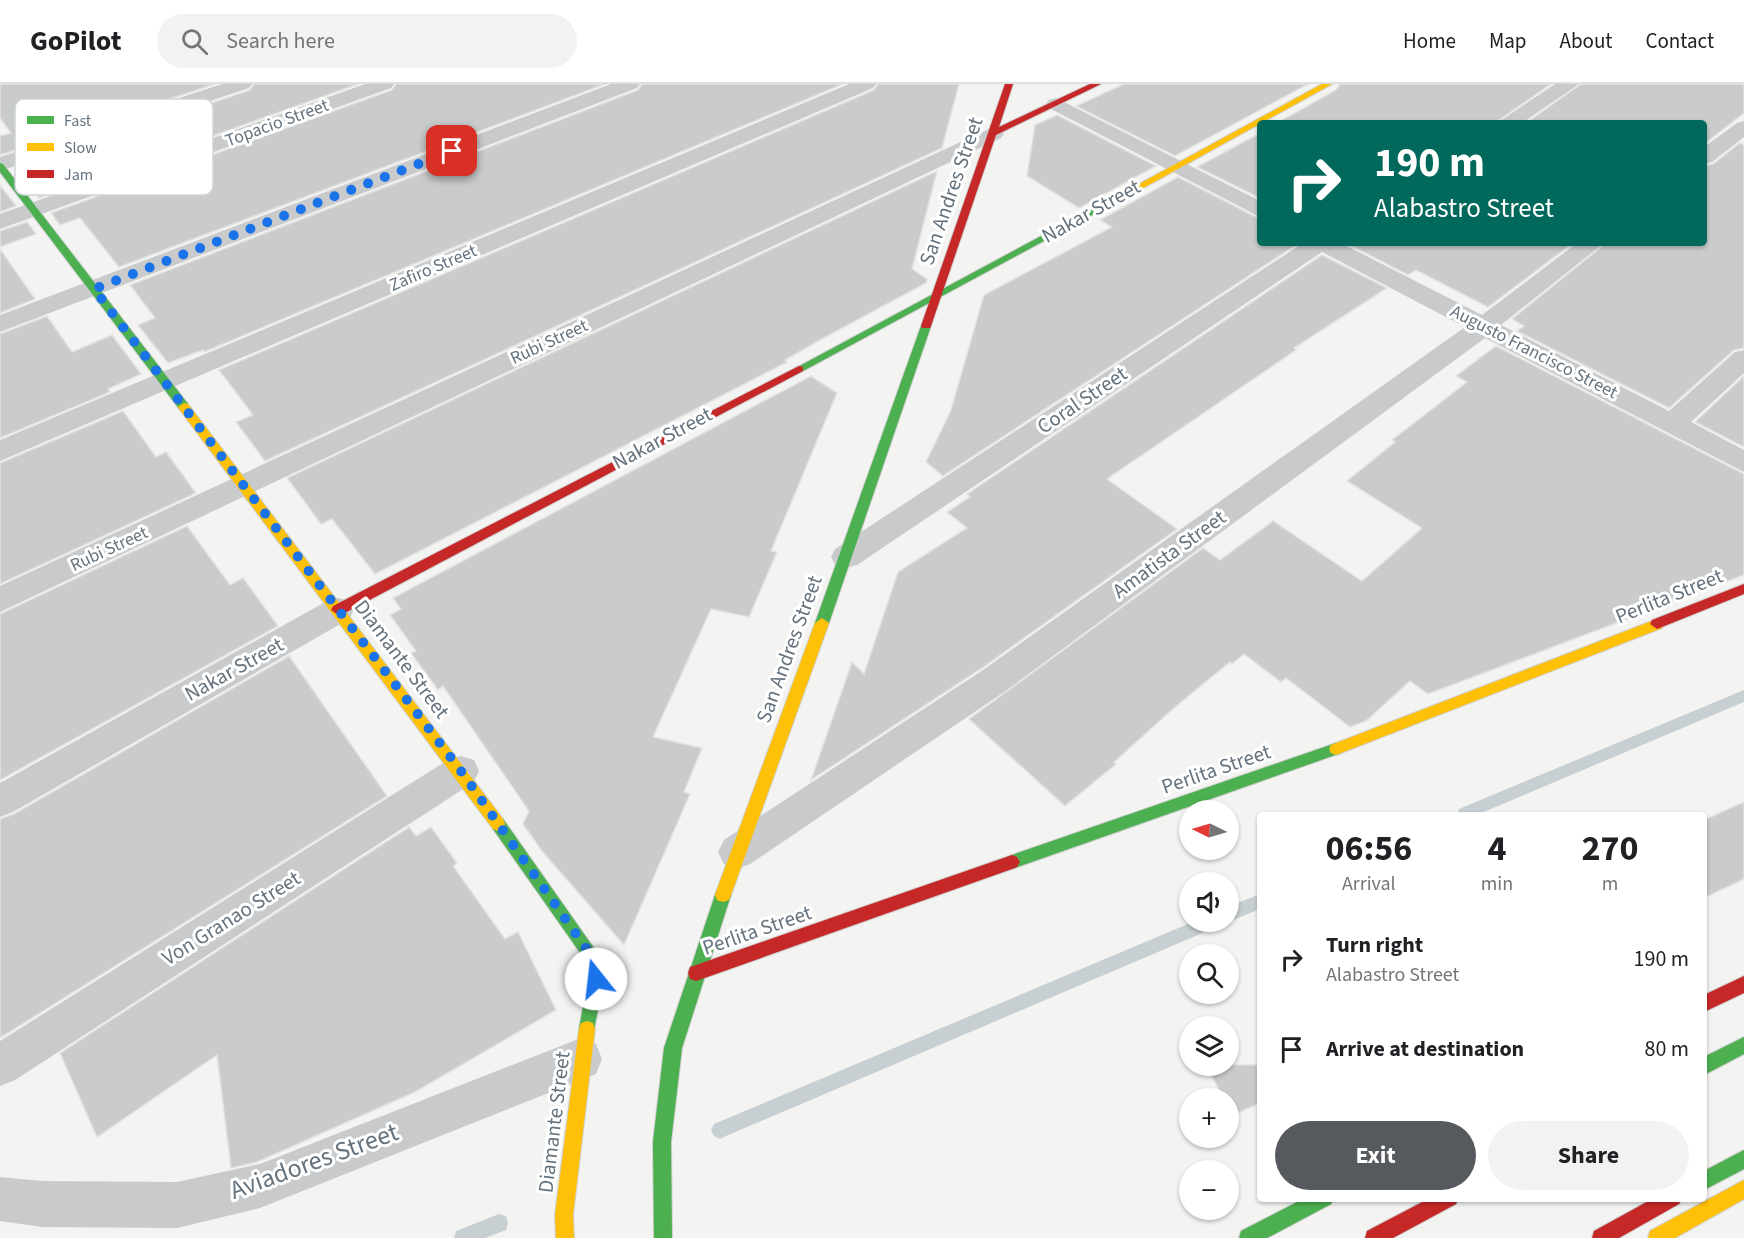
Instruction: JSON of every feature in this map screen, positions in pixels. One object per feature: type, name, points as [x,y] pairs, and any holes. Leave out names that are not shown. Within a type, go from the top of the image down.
[{"type":"main road","name":"San Andres Street","points":[[663,1238],[662,1142],[673,1048],[736,852],[846,557],[938,296],[1009,84]]},
{"type":"main road","name":"Rubi Street","points":[[993,133],[1035,93],[1097,84]]},
{"type":"main road","name":"Nakar Street","points":[[1260,120],[1328,84]]},
{"type":"main road","name":"Nakar Street","points":[[338,610],[938,296],[1257,121]]},
{"type":"main road","name":"Diamante Street","points":[[0,165],[15,185]]},
{"type":"main road","name":"Diamante Street","points":[[22,195],[461,771],[588,951],[596,979],[581,1059],[564,1215],[565,1238]]},
{"type":"main road","name":"Perlita Street","points":[[696,973],[1382,733],[1744,589]]},
{"type":"main road","points":[[1707,1002],[1744,984]]},
{"type":"main road","points":[[1707,1064],[1744,1045]]},
{"type":"main road","points":[[1707,1179],[1744,1159]]},
{"type":"main road","points":[[1657,1238],[1744,1189]]},
{"type":"main road","points":[[1248,1238],[1317,1202]]},
{"type":"main road","points":[[1374,1238],[1442,1202]]},
{"type":"main road","points":[[1601,1238],[1665,1202]]},
{"type":"street","points":[[197,99],[242,84]]},
{"type":"street","name":"Topacio Street","points":[[213,146],[384,84]]},
{"type":"street","points":[[0,324],[630,84]]},
{"type":"street","name":"Zafiro Street","points":[[0,451],[866,84]]},
{"type":"street","points":[[1513,120],[1569,84]]},
{"type":"street","points":[[1035,93],[1257,208]]},
{"type":"street","points":[[1707,155],[1744,127]]},
{"type":"street","name":"Rubi Street","points":[[0,600],[993,133]]},
{"type":"street","points":[[0,165],[15,160]]},
{"type":"street","name":"Topacio Street","points":[[0,222],[78,195]]},
{"type":"street","name":"Coral Street","points":[[846,557],[1316,246]]},
{"type":"street","name":"Augusto Francisco Street","points":[[1327,246],[1744,462]]},
{"type":"street","name":"Amatista Street","points":[[736,852],[995,680],[1484,326],[1588,246]]},
{"type":"street","points":[[1672,424],[1744,358]]},
{"type":"street","name":"Nakar Street","points":[[0,801],[338,610]]},
{"type":"street","name":"Von Granao Street","points":[[0,1065],[461,771]]},
{"type":"street","name":"Aviadores Street","points":[[0,1199],[42,1204],[177,1205],[260,1186],[581,1059]]},
{"type":"building","points":[[0,84],[215,84],[170,99],[15,99],[15,150],[0,155],[0,136],[11,133],[0,118]]},
{"type":"building","points":[[254,84],[358,84],[213,136],[213,102],[250,90]]},
{"type":"building","points":[[396,84],[605,84],[119,267],[80,218],[60,225],[51,213],[101,195],[213,195],[213,155],[392,90]]},
{"type":"building","points":[[642,84],[843,84],[204,352],[203,350],[168,363],[138,325],[155,318],[130,285],[638,90]]},
{"type":"building","points":[[878,84],[959,84],[942,148],[265,461],[236,422],[253,415],[219,370],[874,90]]},
{"type":"building","points":[[1124,84],[1308,84],[1175,156],[1076,106]]},
{"type":"building","points":[[1340,84],[1551,84],[1499,120],[1282,120],[1336,90]]},
{"type":"building","points":[[1581,84],[1744,84],[1744,113],[1707,142],[1707,120],[1530,120]]},
{"type":"building","points":[[1057,115],[1156,166],[1079,208],[1027,176],[1035,125]]},
{"type":"building","points":[[1257,135],[1257,197],[1197,167]]},
{"type":"building","points":[[1740,143],[1744,145],[1744,348],[1734,350],[1669,408],[1517,331],[1524,326],[1512,319],[1602,246],[1707,246],[1707,165],[1713,164]]},
{"type":"building","points":[[937,171],[912,269],[927,279],[926,283],[818,341],[785,360],[787,362],[375,574],[332,519],[321,524],[287,478]]},
{"type":"building","points":[[1178,177],[1257,217],[1257,246],[1294,246],[943,476],[926,462],[951,410],[984,295],[1112,227],[1100,220]]},
{"type":"building","points":[[0,185],[16,206],[0,212]]},
{"type":"building","points":[[27,222],[36,234],[0,247],[0,231]]},
{"type":"building","points":[[1352,246],[1569,246],[1488,307],[1416,270],[1408,275]]},
{"type":"building","points":[[0,249],[35,299],[0,313]]},
{"type":"building","points":[[1322,255],[1387,288],[1294,348],[1296,350],[1107,479],[1177,529],[982,668],[811,780],[852,662],[864,674],[898,572],[967,528],[947,512],[970,497],[967,494]]},
{"type":"building","points":[[47,316],[72,352],[112,335],[141,374],[108,389],[110,392],[0,438],[0,334]]},
{"type":"building","points":[[1496,346],[1744,474],[1744,575],[1428,694],[1410,681],[1366,721],[1350,727],[1286,678],[1281,682],[1244,654],[1232,664],[1230,662],[1174,708],[1114,762],[1116,764],[1065,806],[969,719],[1203,548],[1220,560],[1273,521],[1362,581],[1422,528],[1347,481],[1395,442],[1392,440],[1467,382],[1456,376]]},
{"type":"building","points":[[811,376],[837,393],[771,551],[777,552],[749,617],[711,609],[653,737],[702,748],[684,792],[690,794],[624,945],[542,851],[523,824],[529,811],[443,686],[438,690],[411,653],[416,651],[390,615],[401,609],[393,598]]},
{"type":"building","points":[[1744,376],[1744,447],[1695,422]]},
{"type":"building","points":[[123,411],[156,457],[166,452],[196,493],[0,584],[0,463]]},
{"type":"building","points":[[187,526],[230,585],[243,578],[278,626],[0,780],[0,614]]},
{"type":"building","points":[[289,656],[387,796],[0,1038],[0,819],[14,814]]},
{"type":"building","points":[[1744,802],[1744,879],[1707,897],[1707,819]]},
{"type":"building","points":[[409,827],[416,836],[431,827],[457,863],[453,866],[505,939],[518,932],[556,1010],[415,1092],[257,1162],[231,1168],[217,1055],[97,1137],[60,1053]]},
{"type":"building","points":[[1239,1065],[1257,1065],[1257,1104],[1239,1112],[1239,1088],[1218,1088],[1211,1076],[1239,1076]]},
{"type":"waterway","points":[[1469,812],[1744,696]]},
{"type":"waterway","points":[[1239,910],[1257,902]]},
{"type":"waterway","points":[[720,1130],[1187,932]]},
{"type":"waterway","points":[[463,1238],[499,1223]]},
{"type":"traffic: fast","points":[[0,166],[15,186]]},
{"type":"traffic: fast","points":[[22,195],[184,407]]},
{"type":"traffic: fast","points":[[799,369],[1113,201]]},
{"type":"traffic: fast","points":[[822,623],[926,326]]},
{"type":"traffic: fast","points":[[1012,862],[1336,749]]},
{"type":"traffic: fast","points":[[498,824],[588,951],[596,979],[587,1029]]},
{"type":"traffic: fast","points":[[663,1238],[662,1142],[673,1048],[723,895]]},
{"type":"traffic: fast","points":[[1707,1064],[1744,1045]]},
{"type":"traffic: fast","points":[[1707,1179],[1744,1159]]},
{"type":"traffic: fast","points":[[1248,1238],[1317,1202]]},
{"type":"traffic: slow","points":[[1262,120],[1328,84]]},
{"type":"traffic: slow","points":[[1113,201],[1257,123]]},
{"type":"traffic: slow","points":[[184,407],[498,824]]},
{"type":"traffic: slow","points":[[723,895],[822,623]]},
{"type":"traffic: slow","points":[[1336,749],[1657,624]]},
{"type":"traffic: slow","points":[[565,1238],[564,1215],[587,1029]]},
{"type":"traffic: slow","points":[[1657,1238],[1744,1189]]},
{"type":"traffic: jam","points":[[926,326],[1009,84]]},
{"type":"traffic: jam","points":[[993,133],[1097,84]]},
{"type":"traffic: jam","points":[[338,610],[799,369]]},
{"type":"traffic: jam","points":[[1657,624],[1744,589]]},
{"type":"traffic: jam","points":[[696,973],[1012,862]]},
{"type":"traffic: jam","points":[[1707,1002],[1744,984]]},
{"type":"traffic: jam","points":[[1374,1238],[1442,1202]]},
{"type":"traffic: jam","points":[[1601,1238],[1666,1202]]},
{"type":"route","points":[[452,151],[140,269],[94,289],[461,771],[588,951],[596,979]]}]
